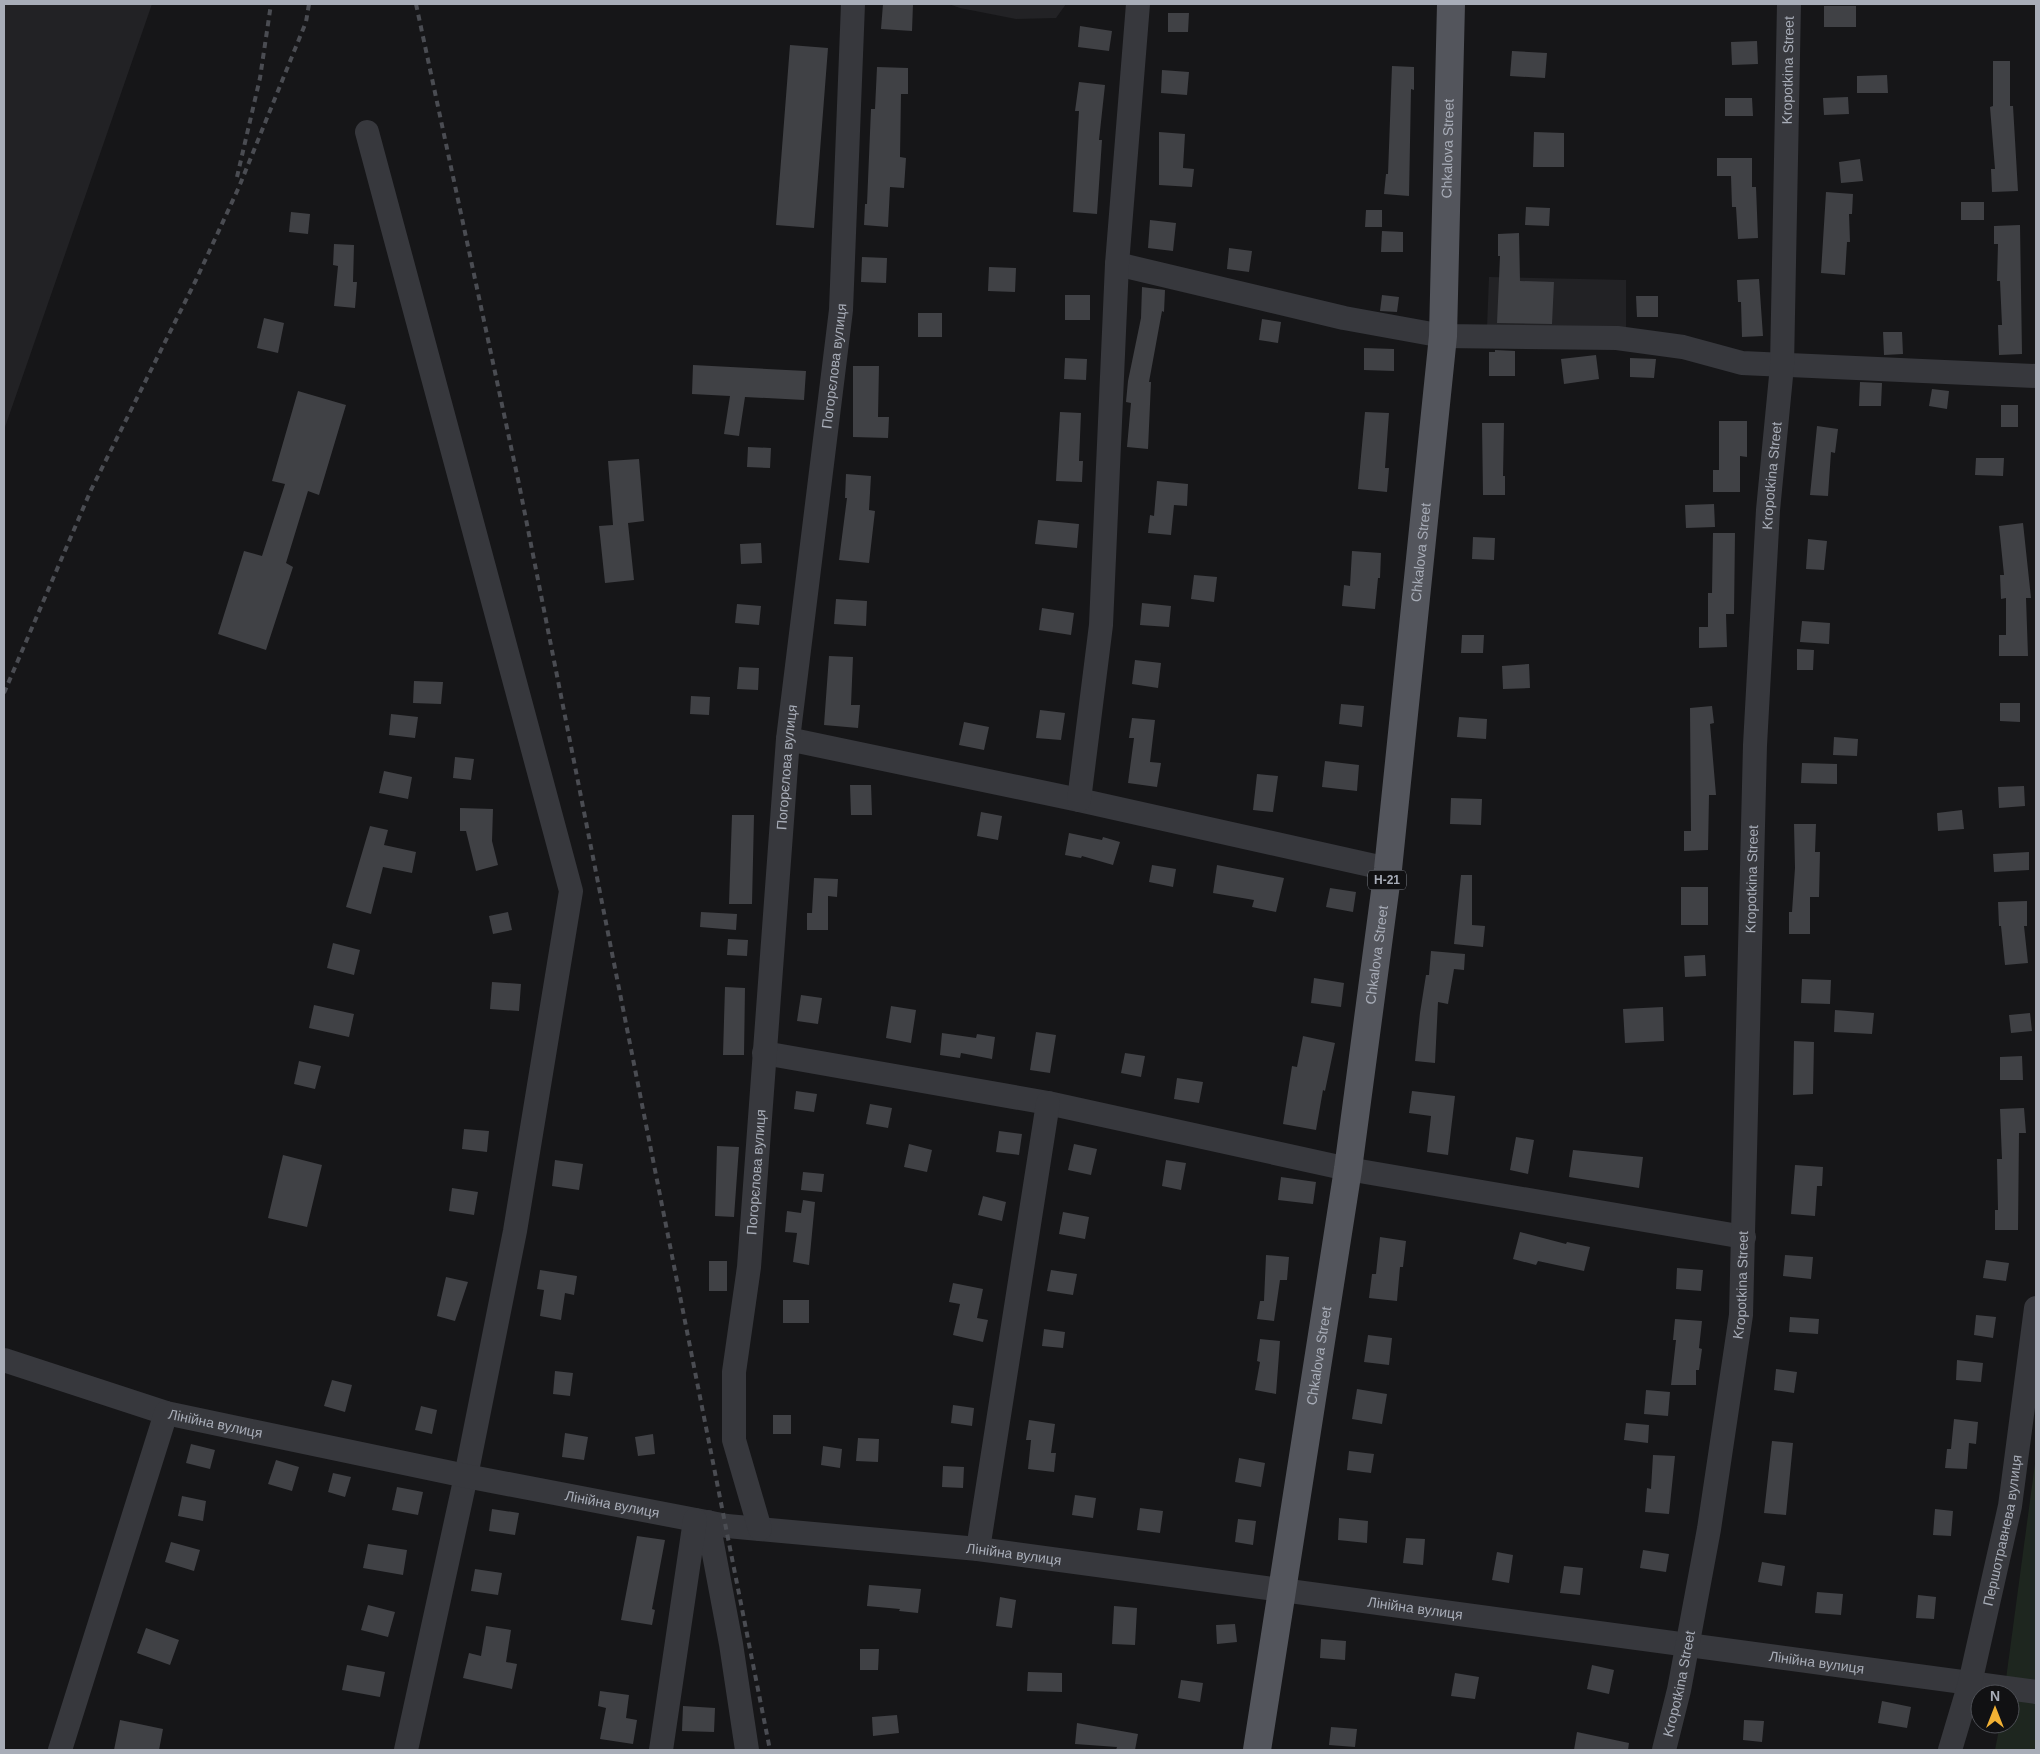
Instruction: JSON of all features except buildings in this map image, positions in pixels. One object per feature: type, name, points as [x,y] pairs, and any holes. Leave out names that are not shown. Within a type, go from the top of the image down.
[{"type":"main road","name":"Chkalova Street","points":[[1257,1750],[1284,1590],[1348,1169],[1388,869],[1443,336],[1451,4]]},
{"type":"street","name":"Погорєлова вулиця","points":[[760,1529],[734,1440],[734,1372],[749,1267],[788,739],[841,310],[854,4]]},
{"type":"street","points":[[1079,800],[1101,625],[1117,264],[1138,4]]},
{"type":"street","name":"Kropotkina Street","points":[[1664,1750],[1688,1646],[1709,1529],[1741,1315],[1755,745],[1768,510],[1782,366],[1789,4]]},
{"type":"street","points":[[367,132],[571,891],[515,1231],[466,1476],[406,1750]]},
{"type":"street","points":[[1117,264],[1344,318],[1443,336],[1618,338],[1683,347],[1742,364],[2036,376]]},
{"type":"street","points":[[788,739],[1079,800],[1388,869]]},
{"type":"street","points":[[764,1054],[1048,1103],[1348,1169],[1744,1237]]},
{"type":"street","points":[[978,1549],[1048,1103]]},
{"type":"street","name":"Першотравнева вулиця","points":[[1950,1750],[1970,1683],[2010,1506],[2036,1308]]},
{"type":"street","name":"Лінійна вулиця","points":[[4,1360],[166,1413],[466,1476],[701,1521],[760,1529],[978,1549],[2036,1692]]},
{"type":"street","points":[[60,1750],[166,1413]]},
{"type":"street","points":[[661,1750],[701,1521]]},
{"type":"street","points":[[701,1521],[731,1644],[747,1750]]},
{"type":"shaded area","points":[[4,4],[152,4],[4,430]]},
{"type":"shaded area","points":[[949,4],[1066,4],[1056,18],[1016,19],[960,8]]},
{"type":"shaded area","points":[[1489,277],[1626,280],[1626,328],[1487,328]]},
{"type":"shaded area","points":[[2036,1456],[2036,1750],[1995,1750],[1998,1734],[2020,1734],[2020,1684],[2005,1684]]},
{"type":"railway","points":[[237,177],[260,78],[271,4]]},
{"type":"railway","points":[[4,693],[91,490],[196,280],[239,187],[306,22],[309,4]]},
{"type":"railway","points":[[416,4],[519,484],[770,1750]]}]
